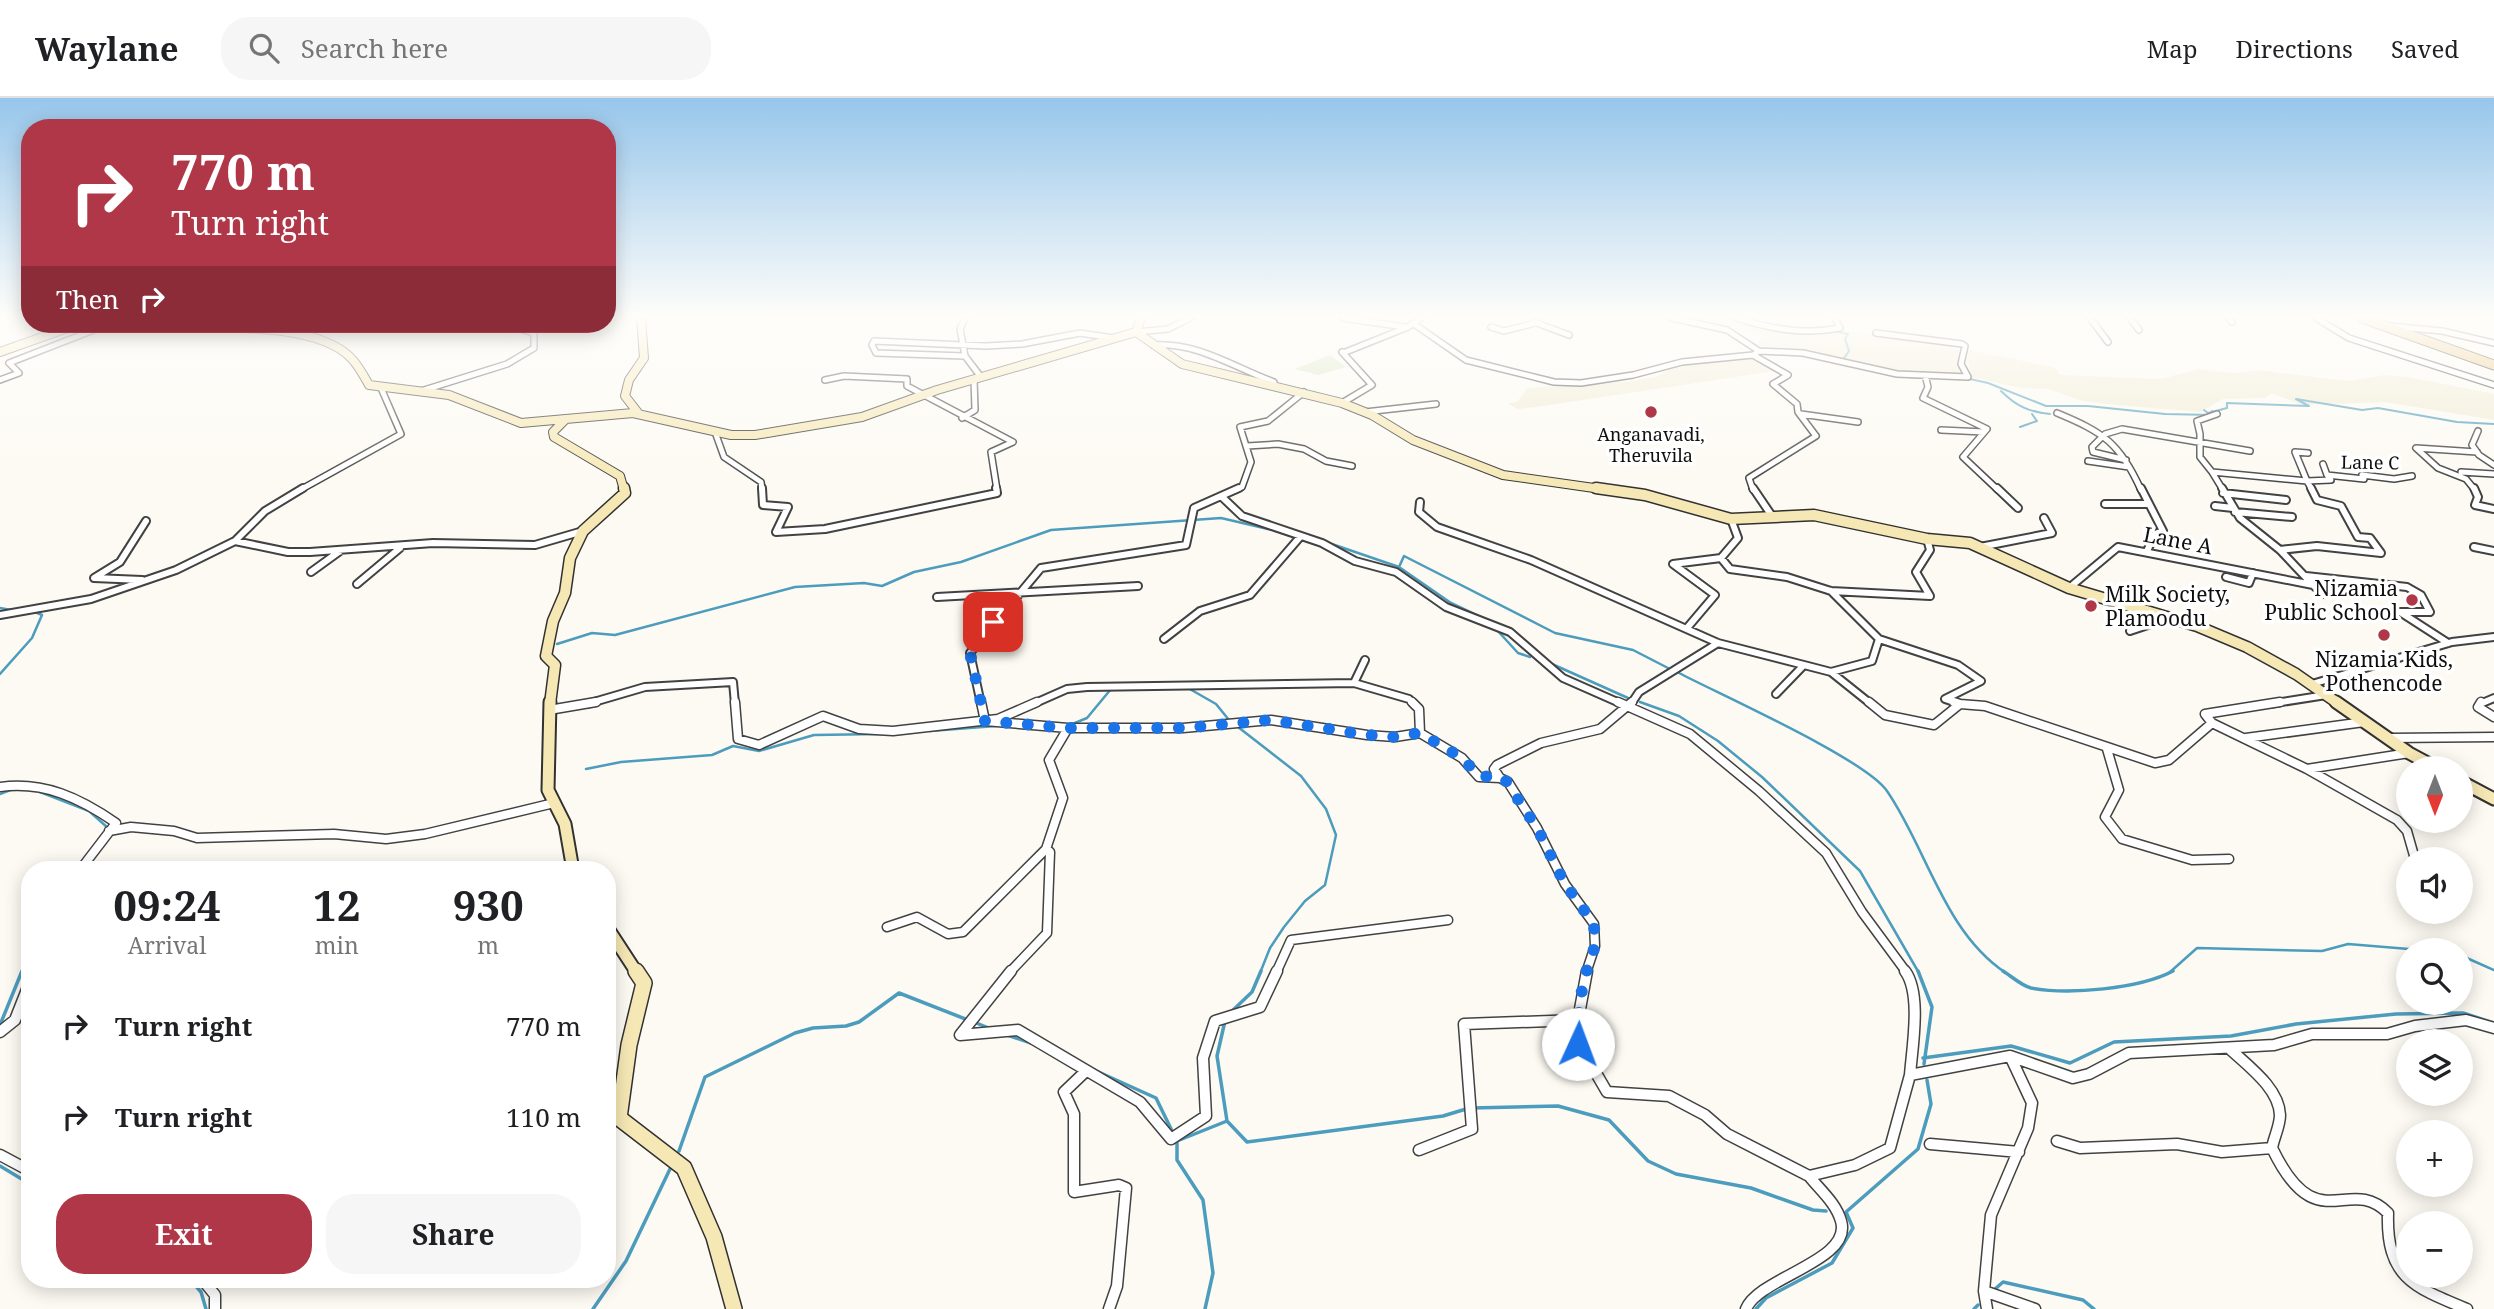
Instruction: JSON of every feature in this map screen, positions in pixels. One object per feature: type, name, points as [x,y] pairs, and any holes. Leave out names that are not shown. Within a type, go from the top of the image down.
[{"type":"main road","points":[[362,375],[369,385],[449,395],[470,406],[521,423],[562,424],[639,414],[683,422],[715,432],[755,436],[836,424],[990,375]]},
{"type":"main road","points":[[633,375],[625,396],[639,414]]},
{"type":"main road","points":[[1224,375],[1342,403],[1365,412],[1396,432],[1503,475],[1645,495],[1731,519],[1814,515],[1840,518],[1927,539],[1980,547],[2069,588],[2170,618],[2247,647],[2312,684],[2415,756]]},
{"type":"main road","points":[[562,424],[553,432],[559,442],[595,464],[620,475],[625,493],[583,531],[570,558],[565,593],[553,621],[546,656],[555,665],[549,710],[548,790],[565,824],[571,861]]},
{"type":"main road","points":[[2473,788],[2494,799]]},
{"type":"main road","points":[[616,941],[644,983],[616,1105]]},
{"type":"main road","points":[[616,1121],[684,1168],[714,1237],[734,1309]]},
{"type":"street","points":[[421,391],[474,375]]},
{"type":"street","points":[[962,418],[975,410],[978,378],[976,375]]},
{"type":"street","points":[[1257,375],[1274,382],[1274,385]]},
{"type":"street","points":[[1342,403],[1372,385],[1363,375]]},
{"type":"street","points":[[1524,375],[1554,382],[1581,383],[1635,375]]},
{"type":"street","points":[[1772,516],[1762,506],[1748,479],[1816,436],[1797,404],[1773,384],[1786,375]]},
{"type":"street","points":[[1921,375],[1968,377],[1967,375]]},
{"type":"street","points":[[1925,375],[1928,387],[1923,398],[1987,429],[1976,446],[1966,451],[1963,457],[2018,508]]},
{"type":"street","points":[[2462,375],[2494,385]]},
{"type":"street","points":[[715,432],[716,444],[725,461],[761,482],[763,505],[788,507],[776,532],[825,529],[900,511],[997,493],[991,452],[1013,442],[962,418],[927,394],[907,386],[907,379],[844,376],[825,380]]},
{"type":"street","points":[[0,615],[91,599],[176,570],[235,541],[265,511],[349,460],[401,434],[381,388]]},
{"type":"street","points":[[985,721],[970,653],[1041,568],[1186,545],[1194,508],[1242,487],[1251,462],[1240,427],[1268,421],[1304,392]]},
{"type":"street","points":[[1365,412],[1436,404]]},
{"type":"street","points":[[2057,413],[2105,434],[2126,460],[2146,504],[2163,531],[2155,534],[2147,551]]},
{"type":"street","points":[[1801,414],[1858,422]]},
{"type":"street","points":[[2198,444],[2200,427],[2197,421],[2217,414]]},
{"type":"street","points":[[2126,460],[2093,452],[2092,447],[2105,434],[2122,429],[2250,451]]},
{"type":"street","points":[[1941,430],[1984,432]]},
{"type":"street","points":[[2478,432],[2472,445],[2494,465]]},
{"type":"street","name":"Lane A","points":[[2198,444],[2200,461],[2212,472],[2234,510],[2280,550],[2313,585]]},
{"type":"street","points":[[1247,446],[1296,447],[1326,461],[1352,467]]},
{"type":"street","points":[[2477,452],[2416,448],[2440,469],[2451,470],[2471,482],[2478,497],[2475,505],[2494,509]]},
{"type":"street","points":[[2280,550],[2289,546],[2302,546],[2381,553],[2370,538],[2358,537],[2341,506],[2317,500],[2295,452],[2308,453]]},
{"type":"street","points":[[2088,461],[2129,467]]},
{"type":"street","name":"Lane C","points":[[2307,481],[2331,480],[2323,464]]},
{"type":"street","points":[[2212,472],[2307,481]]},
{"type":"street","points":[[2460,472],[2494,474]]},
{"type":"street","name":"Lane C","points":[[2328,475],[2364,480],[2362,475],[2395,479],[2413,476]]},
{"type":"street","points":[[2223,493],[2286,500]]},
{"type":"street","points":[[1222,496],[1242,516],[1322,543],[1355,561],[1387,568],[1410,579],[1446,607],[1510,632],[1563,678],[1690,734],[1759,791],[1826,853],[1862,912],[1909,976],[1915,1013],[1910,1075],[1890,1147],[1855,1165],[1809,1176]]},
{"type":"street","points":[[1420,502],[1419,512],[1437,527],[1507,550],[1718,643],[1831,672],[1888,717],[1934,725],[1960,704]]},
{"type":"street","points":[[2105,504],[2146,504]]},
{"type":"street","name":"Lane A","points":[[2215,506],[2234,510]]},
{"type":"street","points":[[2234,510],[2292,517]]},
{"type":"street","points":[[1980,547],[2001,540],[2041,538],[2052,533],[2044,518]]},
{"type":"street","points":[[1687,628],[1716,596],[1673,564],[1721,558],[1738,538],[1731,519]]},
{"type":"street","points":[[146,521],[120,562],[94,578],[146,580]]},
{"type":"street","points":[[235,541],[288,552],[452,542],[535,545],[583,531]]},
{"type":"street","points":[[1164,639],[1200,611],[1250,595],[1300,537]]},
{"type":"street","points":[[1721,558],[1730,569],[1787,577],[1831,591],[1930,596],[1916,572],[1930,550],[1927,539]]},
{"type":"street","points":[[356,584],[401,547]]},
{"type":"street","name":"Lane A","points":[[2069,588],[2118,547],[2313,585]]},
{"type":"street","points":[[2474,547],[2494,551]]},
{"type":"street","points":[[311,572],[340,550]]},
{"type":"street","name":"Lane A","points":[[2226,577],[2249,583],[2253,573]]},
{"type":"street","points":[[2306,576],[2407,586],[2421,595],[2430,612],[2400,612],[2448,643]]},
{"type":"street","points":[[2313,585],[2323,594]]},
{"type":"street","points":[[937,597],[1138,586]]},
{"type":"street","points":[[1831,591],[1879,639],[1958,665],[1981,681],[1945,699],[1960,704],[1985,706],[2155,763],[2169,760],[2212,723]]},
{"type":"street","points":[[2130,631],[2170,618]]},
{"type":"street","points":[[2312,684],[2448,643],[2494,636]]},
{"type":"street","points":[[1831,672],[1872,661],[1879,639]]},
{"type":"street","points":[[1500,778],[1494,769],[1497,765],[1541,743],[1600,729],[1628,708],[1639,692],[1718,643]]},
{"type":"street","points":[[1354,683],[1365,660]]},
{"type":"street","points":[[1776,694],[1804,665]]},
{"type":"street","points":[[549,710],[593,703],[645,687],[733,682],[738,739],[753,745],[767,742],[807,721],[823,716],[859,729],[893,731],[998,719],[1067,689],[1124,684],[1354,683],[1415,703],[1419,709],[1420,733]]},
{"type":"street","points":[[2327,695],[2205,715],[2212,723],[2307,769],[2397,820],[2407,831],[2412,847]]},
{"type":"street","points":[[2494,698],[2481,702],[2479,707],[2494,717]]},
{"type":"street","points":[[985,721],[1068,728],[1183,728],[1271,720],[1367,735],[1395,737],[1420,733],[1462,758],[1479,776],[1500,778],[1508,782],[1537,828],[1565,884],[1594,924],[1595,946],[1583,982],[1578,1044],[1607,1092],[1669,1096],[1705,1115],[1727,1134],[1809,1176],[1837,1213],[1842,1226],[1838,1240],[1805,1268],[1752,1296],[1746,1309]]},
{"type":"street","points":[[2245,738],[2364,722]]},
{"type":"street","points":[[887,927],[917,917],[948,934],[963,932],[1046,849],[1063,797],[1049,760],[1068,728]]},
{"type":"street","points":[[2388,738],[2494,737]]},
{"type":"street","points":[[2107,749],[2119,790],[2105,817],[2122,839],[2192,860],[2229,859]]},
{"type":"street","points":[[2307,769],[2409,753]]},
{"type":"street","points":[[0,787],[21,782],[55,790],[98,810],[116,823],[87,861]]},
{"type":"street","points":[[109,831],[131,827],[174,831],[197,838],[334,834],[386,839],[425,834],[554,803]]},
{"type":"street","points":[[1046,849],[1050,852],[1047,933],[992,990],[960,1035],[1018,1030],[1140,1102],[1171,1139],[1206,1116],[1203,1058],[1215,1021],[1260,1007],[1291,940],[1448,920]]},
{"type":"street","points":[[0,1032],[15,1020],[21,1005]]},
{"type":"street","points":[[1419,1150],[1472,1129],[1464,1024],[1578,1020]]},
{"type":"street","points":[[1910,1075],[2010,1056],[2073,1078],[2089,1074],[2129,1053],[2274,1045],[2312,1034],[2387,1034],[2415,1026],[2466,1020],[2494,1028]]},
{"type":"street","points":[[2230,1049],[2270,1092],[2277,1106],[2279,1120],[2272,1148],[2292,1181],[2315,1200],[2364,1200],[2380,1205],[2388,1213],[2388,1240],[2399,1274],[2409,1284],[2467,1309]]},
{"type":"street","points":[[1987,1309],[1984,1291],[1991,1215],[2019,1152],[2032,1103],[2010,1056]]},
{"type":"street","points":[[1086,1071],[1065,1092],[1074,1114],[1074,1192],[1119,1185],[1126,1188],[1117,1286],[1109,1309]]},
{"type":"street","points":[[2057,1141],[2080,1148],[2177,1144],[2222,1152],[2272,1148]]},
{"type":"street","points":[[1930,1144],[2019,1152]]},
{"type":"street","points":[[0,1155],[21,1166]]},
{"type":"street","points":[[209,1288],[215,1295],[215,1309]]},
{"type":"street","points":[[1984,1291],[2035,1309]]},
{"type":"shaded area","points":[[1660,375],[1752,375],[1536,407],[1518,409],[1508,404],[1518,401],[1527,388],[1626,382]]},
{"type":"shaded area","points":[[1971,375],[2061,375],[2161,379],[2178,375],[2295,375],[2348,381],[2385,375],[2494,394],[2494,420],[2385,402],[2302,405],[2272,393],[2265,398],[2223,399],[2200,412],[2105,404],[2079,400],[2048,389],[2022,388],[1971,377]]},
{"type":"waterway","points":[[1907,377],[1920,378]]},
{"type":"waterway","points":[[1970,379],[1988,383],[2046,406],[2088,406],[2165,414],[2212,415],[2212,412]]},
{"type":"waterway","points":[[2001,391],[2023,407],[2050,414]]},
{"type":"waterway","points":[[2212,412],[2227,408],[2227,403],[2309,406],[2296,399],[2362,410],[2378,408],[2457,422],[2494,424]]},
{"type":"waterway","points":[[2204,410],[2212,412]]},
{"type":"waterway","points":[[2020,427],[2037,421],[2032,414]]},
{"type":"waterway","points":[[557,644],[592,633],[615,635],[795,587],[864,583],[882,586],[914,572],[961,562],[1051,530],[1221,518],[1268,529]]},
{"type":"waterway","points":[[1326,542],[1399,567]]},
{"type":"waterway","points":[[1399,567],[1404,556],[1555,633],[1633,650],[1668,668]]},
{"type":"waterway","points":[[1399,567],[1451,603],[1489,621]]},
{"type":"waterway","points":[[0,608],[11,610]]},
{"type":"waterway","points":[[0,674],[32,638],[42,615],[35,612]]},
{"type":"waterway","points":[[1497,630],[1518,653],[1530,657]]},
{"type":"waterway","points":[[1552,664],[1628,698]]},
{"type":"waterway","points":[[1679,673],[1823,745],[1873,778],[1887,791],[1901,814],[1938,888],[1967,935],[1985,956],[2006,973]]},
{"type":"waterway","points":[[1188,688],[1216,704],[1229,720]]},
{"type":"waterway","points":[[1070,725],[1087,718],[1111,689]]},
{"type":"waterway","points":[[1640,702],[1679,716],[1718,741],[1762,777],[1860,871],[1918,972]]},
{"type":"waterway","points":[[930,731],[996,726]]},
{"type":"waterway","points":[[1238,727],[1301,776],[1326,809],[1336,835],[1325,885],[1305,901],[1284,927],[1270,948],[1260,973]]},
{"type":"waterway","points":[[586,769],[621,762],[712,755],[733,746],[759,751],[814,735],[881,734]]},
{"type":"waterway","points":[[0,794],[13,789]]},
{"type":"waterway","points":[[40,792],[89,811],[108,828]]},
{"type":"waterway","points":[[2170,972],[2197,948],[2322,951],[2348,944],[2396,948]]},
{"type":"waterway","points":[[2473,961],[2494,970]]},
{"type":"waterway","points":[[1231,1012],[1252,992],[1261,971]]},
{"type":"waterway","points":[[2003,971],[2031,988],[2064,991],[2123,986],[2170,972]]},
{"type":"waterway","points":[[1918,972],[1932,1007],[1925,1058]]},
{"type":"waterway","points":[[0,1025],[21,973]]},
{"type":"waterway","points":[[679,1151],[705,1077],[795,1033],[859,1022],[899,993],[968,1020]]},
{"type":"waterway","points":[[1925,1058],[2011,1046],[2070,1063],[2114,1042],[2231,1036],[2296,1024],[2396,1014],[2463,1013],[2494,1023]]},
{"type":"waterway","points":[[1225,1021],[1217,1056],[1227,1121]]},
{"type":"waterway","points":[[974,1022],[991,1029]]},
{"type":"waterway","points":[[1007,1035],[1034,1044]]},
{"type":"waterway","points":[[1924,1064],[1925,1058]]},
{"type":"waterway","points":[[1094,1070],[1156,1098],[1174,1135]]},
{"type":"waterway","points":[[1756,1309],[1766,1298],[1832,1263],[1853,1228],[1846,1212],[1918,1149],[1931,1104],[1927,1080]]},
{"type":"waterway","points":[[1472,1108],[1558,1106],[1609,1120],[1648,1161],[1676,1174],[1751,1188],[1813,1210],[1826,1211]]},
{"type":"waterway","points":[[1227,1121],[1247,1142],[1443,1116],[1466,1109]]},
{"type":"waterway","points":[[1205,1309],[1213,1273],[1203,1200],[1177,1160],[1177,1141],[1227,1121]]},
{"type":"waterway","points":[[0,1166],[21,1179]]},
{"type":"waterway","points":[[616,1276],[626,1261],[670,1169]]},
{"type":"waterway","points":[[1994,1290],[2003,1282],[2083,1300],[2094,1309]]},
{"type":"waterway","points":[[198,1288],[206,1309]]},
{"type":"waterway","points":[[593,1309],[607,1288]]},
{"type":"waterway","points":[[1974,1309],[1978,1305]]},
{"type":"place","name":"Anganavadi, Theruvila","points":[[1651,412]]},
{"type":"place","name":"Nizamia Public School","points":[[2412,600]]},
{"type":"place","name":"Milk Society, Plamoodu","points":[[2091,606]]},
{"type":"place","name":"Nizamia Kids, Pothencode","points":[[2384,635]]},
{"type":"route","points":[[993,622],[970,653],[985,721],[1047,724],[1068,728],[1183,728],[1271,720],[1367,735],[1395,737],[1420,733],[1462,758],[1479,776],[1485,779],[1504,778],[1537,828],[1565,884],[1594,924],[1595,946],[1583,982],[1578,1044]]}]
